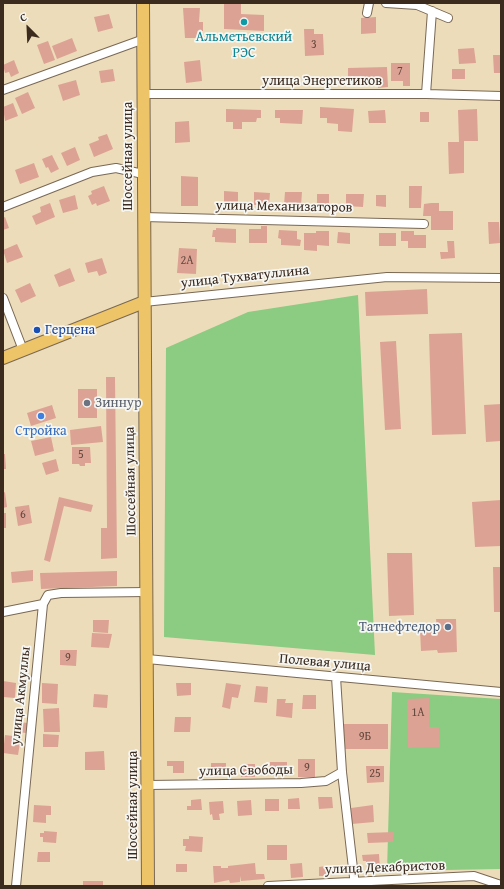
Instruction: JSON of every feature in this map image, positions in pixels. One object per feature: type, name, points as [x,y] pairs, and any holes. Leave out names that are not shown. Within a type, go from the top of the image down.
[{"type":"main road","name":"Шоссейная улица","points":[[143,3],[143,216],[148,886]]},
{"type":"main road","name":"улица Тухватуллина","points":[[3,358],[144,302]]},
{"type":"street","points":[[368,3],[368,13]]},
{"type":"street","points":[[386,3],[417,5],[448,18]]},
{"type":"street","points":[[426,94],[432,11]]},
{"type":"street","points":[[3,90],[144,39]]},
{"type":"street","name":"улица Энергетиков","points":[[144,94],[426,94],[501,96]]},
{"type":"street","points":[[3,207],[92,172],[116,168],[143,174]]},
{"type":"street","name":"улица Механизаторов","points":[[143,216],[424,224]]},
{"type":"street","name":"улица Тухватуллина","points":[[144,302],[387,277],[501,278]]},
{"type":"street","points":[[3,298],[23,350]]},
{"type":"street","points":[[3,612],[43,604],[48,595],[61,592],[147,592]]},
{"type":"street","name":"улица Акмуллы","points":[[16,886],[43,604]]},
{"type":"street","name":"Полевая улица","points":[[147,659],[501,692]]},
{"type":"street","points":[[336,677],[342,772],[355,884]]},
{"type":"street","name":"улица Свободы","points":[[148,785],[301,783],[326,781],[342,772]]},
{"type":"street","name":"улица Декабристов","points":[[268,886],[355,884],[474,876],[501,885]]},
{"type":"green space","points":[[358,295],[375,655],[164,637],[166,348],[248,312]]},
{"type":"green space","points":[[392,692],[501,699],[501,869],[387,871]]},
{"type":"building","name":"Альметьевский РЭС","points":[[224,3],[241,3],[241,14],[264,15],[264,31],[224,29]]},
{"type":"building","points":[[183,8],[200,8],[199,22],[203,22],[203,31],[199,31],[198,38],[185,38]]},
{"type":"building","points":[[109,14],[113,28],[98,32],[94,17]]},
{"type":"building","points":[[376,17],[376,33],[361,34],[361,18]]},
{"type":"building","points":[[304,29],[314,29],[314,34],[323,34],[324,55],[305,56]]},
{"type":"building","points":[[72,38],[77,51],[57,59],[52,46]]},
{"type":"building","points":[[48,41],[55,60],[44,64],[37,45]]},
{"type":"building","points":[[474,48],[476,63],[459,64],[458,49]]},
{"type":"building","points":[[493,55],[501,55],[501,73],[494,73]]},
{"type":"building","points":[[14,60],[19,73],[11,77],[9,72],[5,73],[3,65]]},
{"type":"building","points":[[200,60],[202,81],[186,83],[184,62]]},
{"type":"building","points":[[391,63],[410,63],[410,86],[403,86],[403,81],[391,81]]},
{"type":"building","points":[[387,67],[388,87],[378,88],[378,80],[348,80],[348,68]]},
{"type":"building","points":[[113,69],[115,81],[101,83],[99,71]]},
{"type":"building","points":[[452,69],[465,69],[465,79],[452,79]]},
{"type":"building","points":[[76,80],[80,95],[63,101],[58,85]]},
{"type":"building","points":[[28,92],[35,108],[22,114],[15,98]]},
{"type":"building","points":[[13,103],[18,116],[5,121],[3,107]]},
{"type":"building","points":[[320,107],[354,109],[352,132],[338,131],[338,124],[327,123],[327,118],[320,118]]},
{"type":"building","points":[[226,109],[261,110],[261,118],[257,118],[256,122],[242,122],[242,129],[233,129],[233,122],[226,122]]},
{"type":"building","points":[[477,109],[478,141],[464,141],[464,173],[449,174],[448,142],[459,142],[458,110]]},
{"type":"building","points":[[275,110],[303,110],[302,124],[280,123],[280,118],[275,118]]},
{"type":"building","points":[[385,110],[386,123],[369,123],[368,111]]},
{"type":"building","points":[[420,112],[429,112],[429,122],[420,122]]},
{"type":"building","points":[[189,121],[190,142],[175,143],[175,122]]},
{"type":"building","points":[[107,134],[113,149],[94,157],[89,144],[99,140],[98,137]]},
{"type":"building","points":[[75,147],[80,160],[67,166],[61,153]]},
{"type":"building","points":[[52,155],[59,169],[51,173],[48,167],[46,168],[42,159]]},
{"type":"building","points":[[34,163],[39,177],[20,184],[15,170]]},
{"type":"building","points":[[181,176],[198,177],[198,206],[181,206]]},
{"type":"building","points":[[104,186],[110,201],[97,206],[96,203],[92,205],[88,196],[92,194],[91,191]]},
{"type":"building","points":[[409,186],[422,186],[421,208],[409,208]]},
{"type":"building","points":[[224,191],[238,192],[238,205],[224,204]]},
{"type":"building","points":[[254,192],[270,193],[269,205],[254,205]]},
{"type":"building","points":[[285,192],[302,192],[301,206],[284,205]]},
{"type":"building","points":[[317,194],[329,194],[329,206],[317,205]]},
{"type":"building","points":[[346,194],[364,194],[363,207],[346,206]]},
{"type":"building","points":[[75,195],[78,209],[63,213],[59,200]]},
{"type":"building","points":[[376,195],[386,195],[386,207],[376,206]]},
{"type":"building","points":[[50,203],[55,217],[36,225],[32,216],[41,212],[40,207]]},
{"type":"building","points":[[439,203],[439,211],[453,211],[453,230],[431,230],[431,216],[423,216],[424,204]]},
{"type":"building","points":[[5,217],[9,228],[3,230],[3,218]]},
{"type":"building","points":[[488,222],[499,222],[500,243],[489,244]]},
{"type":"building","points":[[261,226],[267,226],[267,243],[249,243],[249,229],[261,229]]},
{"type":"building","points":[[216,228],[236,229],[236,243],[215,242],[215,237],[212,237],[213,230],[216,230]]},
{"type":"building","points":[[279,230],[297,231],[297,239],[301,240],[300,246],[281,245],[281,239],[278,238]]},
{"type":"building","points":[[316,231],[329,231],[329,246],[317,245],[317,251],[304,250],[304,233],[316,233]]},
{"type":"building","points":[[401,231],[414,231],[414,235],[426,235],[426,248],[408,248],[408,241],[401,241]]},
{"type":"building","points":[[338,232],[350,233],[350,244],[337,243]]},
{"type":"building","points":[[379,233],[396,233],[396,246],[379,246]]},
{"type":"building","points":[[447,241],[454,241],[455,258],[441,259],[440,252],[448,252]]},
{"type":"building","points":[[17,244],[23,257],[7,263],[3,250]]},
{"type":"building","points":[[179,248],[197,249],[196,274],[177,273]]},
{"type":"building","points":[[102,258],[107,273],[99,276],[97,271],[88,273],[85,263]]},
{"type":"building","points":[[70,268],[75,281],[59,287],[54,275]]},
{"type":"building","points":[[30,283],[36,296],[21,303],[15,290]]},
{"type":"building","points":[[427,289],[428,314],[366,316],[365,292]]},
{"type":"building","points":[[462,333],[466,434],[432,435],[429,334]]},
{"type":"building","points":[[396,341],[401,429],[385,430],[380,342]]},
{"type":"building","points":[[106,377],[115,377],[117,558],[101,559],[101,528],[107,528]]},
{"type":"building","name":"Зиннур","points":[[78,389],[97,389],[97,418],[78,418]]},
{"type":"building","points":[[501,404],[501,441],[486,442],[484,405]]},
{"type":"building","name":"Стройка","points":[[52,405],[56,418],[31,426],[27,413]]},
{"type":"building","points":[[101,426],[103,442],[71,445],[70,430]]},
{"type":"building","points":[[51,437],[54,451],[35,456],[31,441]]},
{"type":"building","points":[[72,447],[90,447],[91,463],[85,463],[85,466],[72,464]]},
{"type":"building","points":[[3,454],[5,454],[6,469],[3,469]]},
{"type":"building","points":[[56,459],[59,471],[46,475],[42,463]]},
{"type":"building","points":[[5,492],[7,507],[3,508],[3,493]]},
{"type":"building","points":[[59,497],[93,505],[91,512],[64,506],[50,562],[44,560]]},
{"type":"building","points":[[501,500],[501,546],[475,547],[472,502]]},
{"type":"building","points":[[29,505],[32,523],[18,526],[15,507]]},
{"type":"building","points":[[3,513],[6,513],[6,528],[3,528]]},
{"type":"building","points":[[387,553],[412,553],[414,615],[389,616]]},
{"type":"building","points":[[493,567],[501,567],[501,612],[494,612]]},
{"type":"building","points":[[33,570],[33,581],[12,583],[11,572]]},
{"type":"building","points":[[117,571],[117,586],[41,589],[40,573]]},
{"type":"building","points":[[436,619],[456,619],[457,652],[438,653],[437,650],[421,651],[420,630],[437,629]]},
{"type":"building","points":[[93,620],[109,620],[108,633],[93,632]]},
{"type":"building","points":[[92,633],[112,634],[109,648],[91,647]]},
{"type":"building","points":[[60,650],[77,650],[76,666],[60,665]]},
{"type":"building","points":[[3,681],[16,683],[15,698],[3,697]]},
{"type":"building","points":[[42,683],[58,684],[57,704],[42,703]]},
{"type":"building","points":[[176,683],[191,683],[191,695],[177,696]]},
{"type":"building","points":[[226,683],[241,685],[238,698],[232,697],[230,709],[222,707]]},
{"type":"building","points":[[256,686],[268,687],[267,703],[254,702]]},
{"type":"building","points":[[94,694],[108,695],[107,708],[93,707]]},
{"type":"building","points":[[303,695],[316,695],[316,709],[302,709]]},
{"type":"building","points":[[429,698],[429,727],[439,727],[440,747],[408,748],[407,699]]},
{"type":"building","points":[[277,699],[286,699],[285,703],[293,703],[292,718],[276,716]]},
{"type":"building","points":[[59,708],[60,732],[44,732],[43,709]]},
{"type":"building","points":[[175,717],[191,717],[190,732],[174,732]]},
{"type":"building","points":[[18,722],[28,723],[26,733],[17,732]]},
{"type":"building","points":[[342,724],[388,724],[388,749],[342,749]]},
{"type":"building","points":[[43,734],[59,735],[58,747],[43,747]]},
{"type":"building","points":[[5,735],[21,737],[18,755],[3,753]]},
{"type":"building","points":[[104,751],[105,770],[85,770],[85,752]]},
{"type":"building","points":[[298,759],[315,759],[315,777],[298,777]]},
{"type":"building","points":[[167,761],[184,761],[184,773],[173,773],[173,766],[167,766]]},
{"type":"building","points":[[270,762],[287,762],[287,776],[270,776]]},
{"type":"building","points":[[211,763],[226,763],[226,776],[214,777],[214,774],[211,774]]},
{"type":"building","points":[[244,764],[255,764],[255,777],[241,777],[241,768],[244,768]]},
{"type":"building","points":[[366,766],[384,766],[384,782],[367,783]]},
{"type":"building","points":[[318,797],[332,797],[333,808],[319,809]]},
{"type":"building","points":[[299,798],[300,809],[288,809],[288,799]]},
{"type":"building","points":[[201,799],[202,810],[187,810],[187,806],[191,806],[191,800]]},
{"type":"building","points":[[265,799],[279,799],[279,811],[265,811]]},
{"type":"building","points":[[251,800],[252,815],[238,816],[237,801]]},
{"type":"building","points":[[223,801],[224,813],[219,814],[220,820],[213,820],[212,814],[210,815],[209,802]]},
{"type":"building","points":[[34,805],[51,806],[51,815],[46,815],[46,823],[33,822]]},
{"type":"building","points":[[373,805],[374,822],[352,824],[351,808]]},
{"type":"building","points":[[44,831],[57,832],[56,843],[43,842],[43,837],[40,837],[40,833],[44,833]]},
{"type":"building","points":[[394,832],[393,842],[368,843],[367,833]]},
{"type":"building","points":[[189,836],[203,837],[202,852],[185,851],[186,846],[183,846],[183,839],[189,839]]},
{"type":"building","points":[[267,845],[287,845],[287,860],[267,860]]},
{"type":"building","points":[[38,852],[50,852],[50,862],[37,862]]},
{"type":"building","points":[[379,854],[380,869],[367,871],[366,861],[363,861],[362,855]]},
{"type":"building","points":[[255,863],[256,874],[264,874],[265,879],[241,881],[240,876],[240,882],[230,883],[229,880],[214,883],[213,866],[228,868],[228,866]]},
{"type":"building","points":[[302,863],[303,877],[291,878],[290,864]]},
{"type":"building","points":[[176,864],[187,864],[187,872],[176,872]]},
{"type":"building","points":[[326,866],[326,876],[319,876],[319,867]]},
{"type":"building","points":[[83,881],[103,881],[103,886],[83,886]]},
{"type":"place","name":"Альметьевский РЭС","points":[[244,22]]},
{"type":"place","name":"Герцена","points":[[37,330]]},
{"type":"place","name":"Зиннур","points":[[87,403]]},
{"type":"place","name":"Стройка","points":[[41,416]]},
{"type":"place","name":"Татнефтедор","points":[[448,627]]}]
